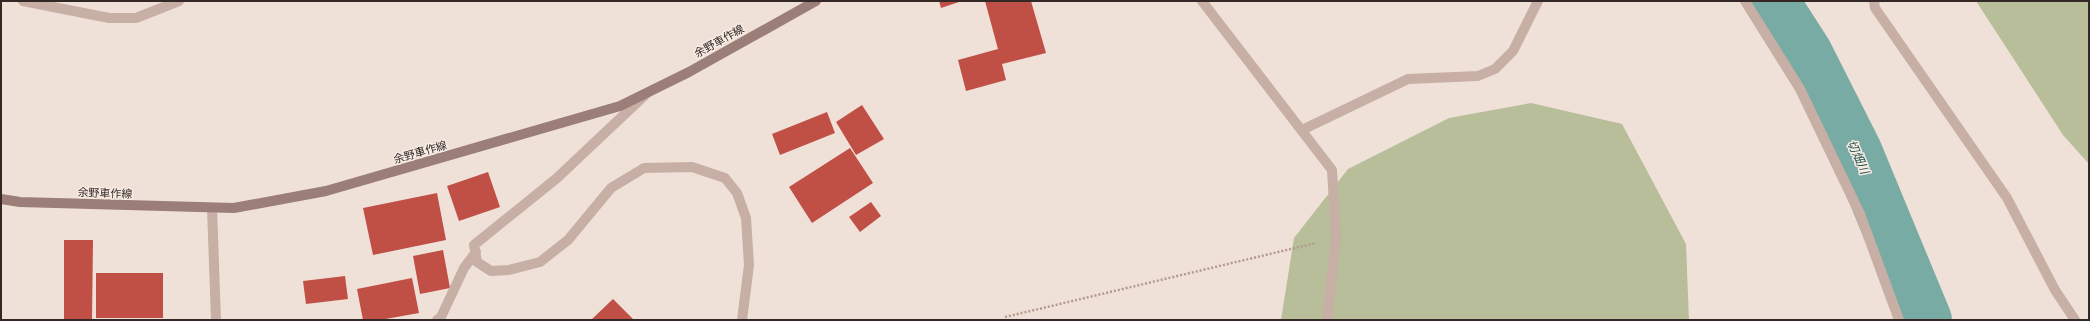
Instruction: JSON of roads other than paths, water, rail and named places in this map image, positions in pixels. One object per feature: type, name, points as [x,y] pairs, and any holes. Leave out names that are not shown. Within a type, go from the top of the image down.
[{"type":"main road","name":"余野車作線","points":[[1,199],[20,202],[234,208],[326,191],[620,106],[689,72],[816,1]]},
{"type":"street","points":[[23,1],[109,18],[136,18],[179,1]]},
{"type":"street","points":[[1202,1],[1332,170],[1336,238],[1327,320]]},
{"type":"street","points":[[1302,130],[1408,79],[1478,76],[1495,69],[1513,51],[1538,1]]},
{"type":"street","points":[[1744,1],[1806,103],[1860,214],[1899,320]]},
{"type":"street","points":[[1874,1],[1875,8],[2007,198],[2055,290],[2075,320]]},
{"type":"street","points":[[648,92],[557,178],[474,245],[477,262],[491,271],[509,270],[540,262],[568,240],[611,188],[644,168],[692,167],[725,178],[737,193],[746,218],[749,265],[742,320]]},
{"type":"street","points":[[212,208],[216,320]]},
{"type":"street","points":[[437,320],[441,316],[464,268],[476,252]]},
{"type":"waterway","name":"切畑川","points":[[1773,1],[1806,52],[1856,151],[1926,320]]}]
